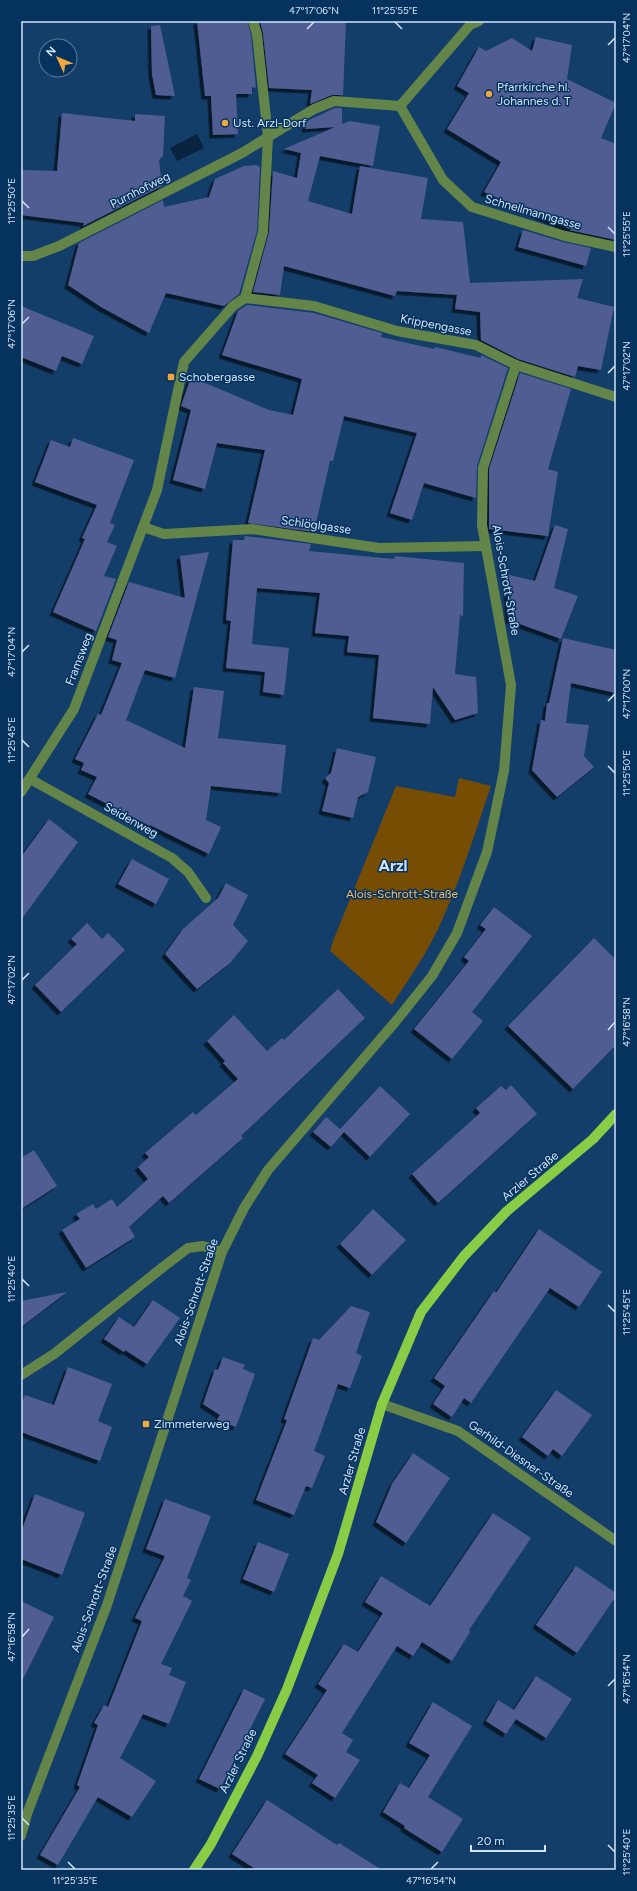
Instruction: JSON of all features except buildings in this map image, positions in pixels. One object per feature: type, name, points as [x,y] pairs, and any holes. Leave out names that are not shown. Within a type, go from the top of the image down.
[{"type":"main road","name":"Arzler Straße","points":[[194,1870],[211,1844],[257,1756],[287,1689],[338,1554],[382,1404],[421,1312],[464,1256],[507,1211],[593,1139],[616,1114]]},
{"type":"street","points":[[143,527],[157,490],[184,362],[233,306],[245,298],[263,232],[268,138],[257,34],[253,21]]},
{"type":"street","points":[[400,106],[470,25],[479,21]]},
{"type":"street","name":"Purnhofweg","points":[[21,256],[33,256],[59,246],[242,153],[314,109],[334,101],[400,106]]},
{"type":"street","name":"Schnellmanngasse","points":[[400,106],[443,180],[472,207],[565,236],[616,246]]},
{"type":"street","name":"Krippengasse","points":[[245,298],[314,306],[397,331],[476,345],[516,365],[616,397]]},
{"type":"street","name":"Alois-Schrott-Straße","points":[[21,1836],[56,1738],[107,1605],[222,1252],[244,1208],[268,1170],[396,1022],[432,976],[457,933],[487,852],[504,771],[511,688],[482,525],[483,468],[516,365]]},
{"type":"street","name":"Schlöglgasse","points":[[143,527],[164,534],[252,529],[379,548],[486,546]]},
{"type":"street","name":"Framsweg","points":[[21,792],[74,709],[143,527]]},
{"type":"street","name":"Seidenweg","points":[[30,779],[172,858],[188,872],[206,898]]},
{"type":"street","points":[[21,1375],[54,1354],[162,1267],[188,1248],[203,1246],[222,1252]]},
{"type":"street","name":"Gerhild-Diesner-Straße","points":[[382,1404],[458,1430],[616,1541]]},
{"type":"green space","name":"Alois-Schrott-Straße","points":[[459,778],[491,786],[463,869],[438,929],[419,963],[392,1005],[330,951],[396,786],[455,797]]},
{"type":"water","points":[[197,134],[204,148],[177,161],[170,148]]},
{"type":"place","name":"Pfarrkirche hl. Johannes d. T","points":[[489,94]]},
{"type":"place","name":"Ust. Arzl-Dorf","points":[[225,123]]},
{"type":"place","name":"Schobergasse","points":[[171,377]]},
{"type":"place","name":"Zimmeterweg","points":[[146,1424]]},
{"type":"district","name":"Arzl","points":[[393,865]]}]
